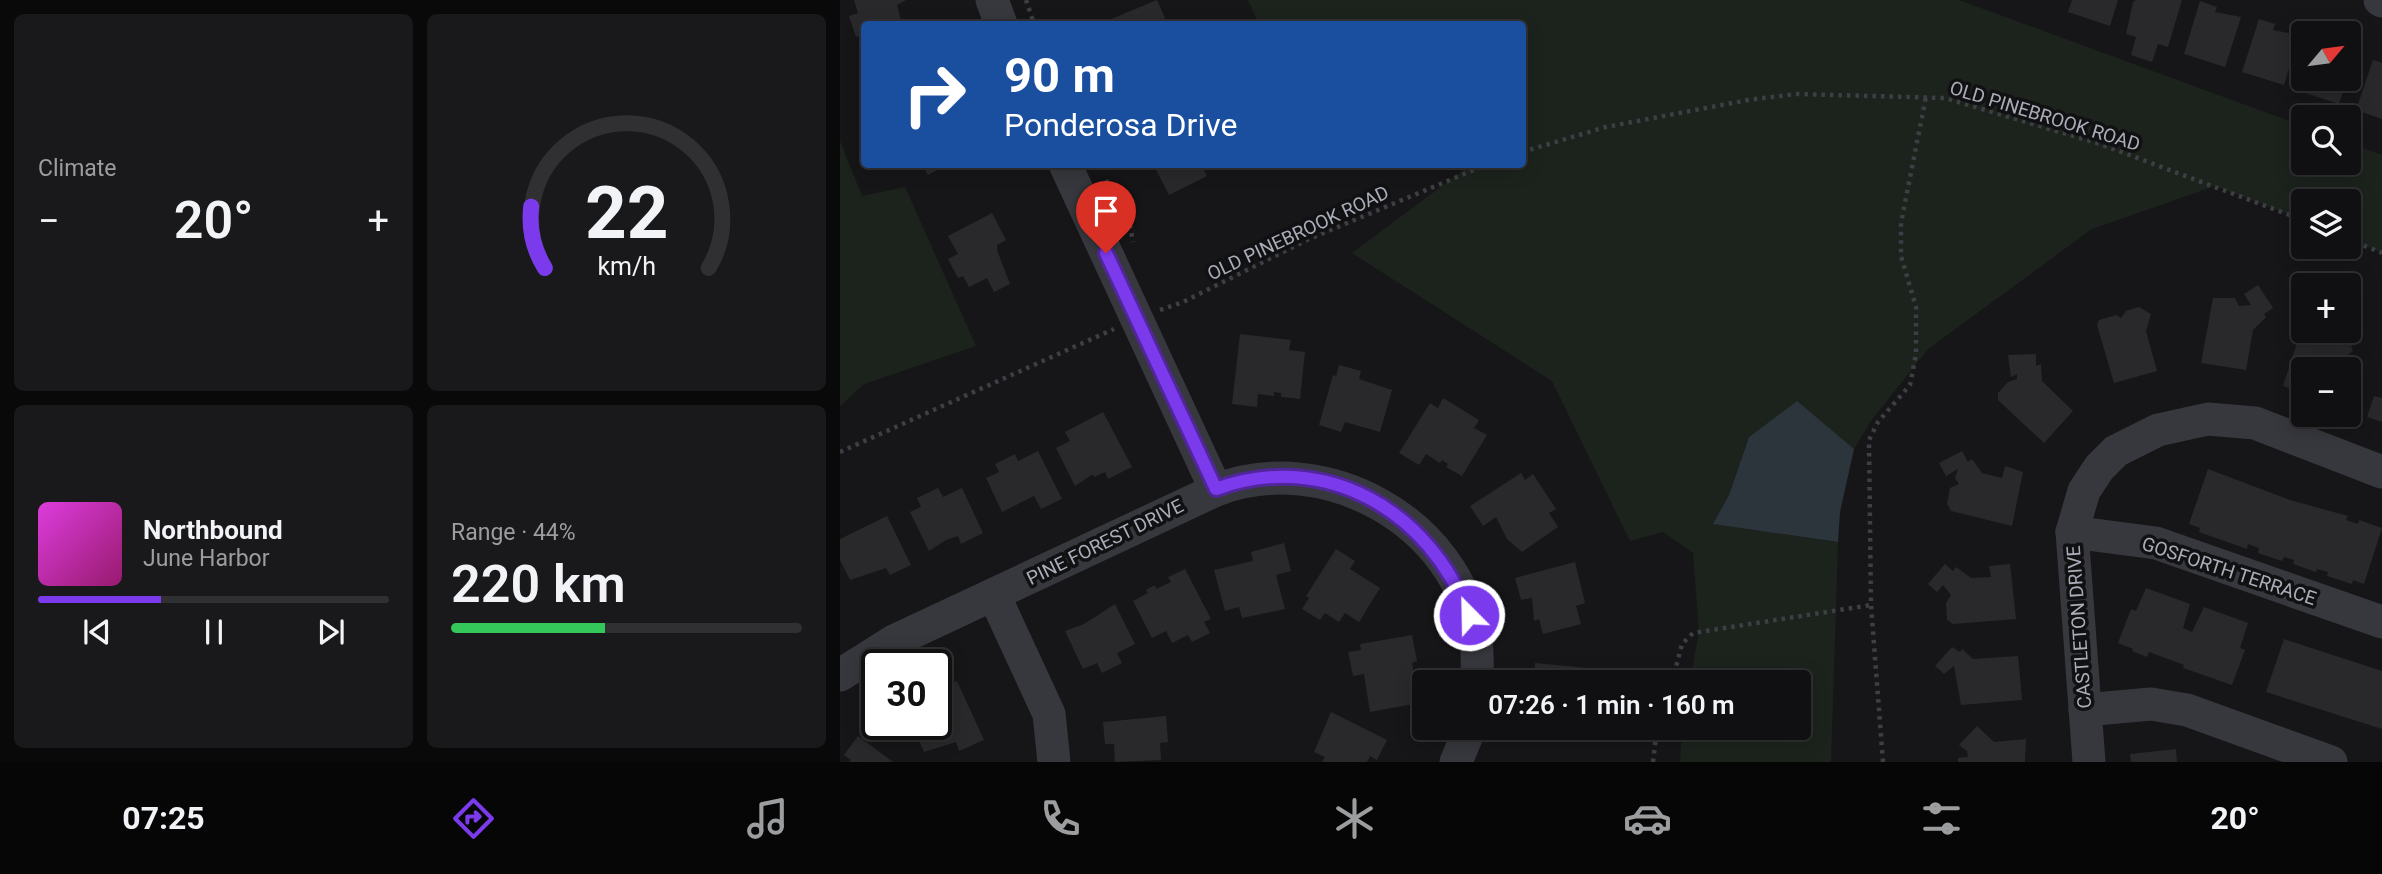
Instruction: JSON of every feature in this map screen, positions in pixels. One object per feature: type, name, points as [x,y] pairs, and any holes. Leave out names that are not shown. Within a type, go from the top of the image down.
[{"type":"street","points":[[992,0],[1000,21]]},
{"type":"street","points":[[1067,168],[1216,489]]},
{"type":"street","name":"CASTLETON DRIVE","points":[[2088,762],[2072,532],[2084,491],[2099,468],[2116,451],[2158,430],[2208,419],[2255,423],[2382,472]]},
{"type":"street","name":"PINE FOREST DRIVE","points":[[840,675],[894,641],[1216,489],[1265,478],[1318,481],[1345,487],[1377,501],[1426,540],[1461,594],[1476,639],[1477,670]]},
{"type":"street","name":"GOSFORTH TERRACE","points":[[2072,532],[2156,543],[2382,622]]},
{"type":"street","points":[[995,595],[1049,714],[1054,762]]},
{"type":"street","points":[[2085,710],[2151,704],[2188,710],[2330,762]]},
{"type":"street","points":[[1456,762],[1466,740]]},
{"type":"path","points":[[1026,0],[1033,21]]},
{"type":"path","name":"OLD PINEBROOK ROAD","points":[[1526,151],[1606,127],[1748,100],[1796,94],[1945,98],[2100,144],[2291,216]]},
{"type":"path","points":[[1883,762],[1871,605],[1868,440],[1878,422],[1910,385],[1916,354],[1916,307],[1901,256],[1900,223],[1927,97]]},
{"type":"path","name":"OLD PINEBROOK ROAD","points":[[1159,310],[1183,302],[1309,239],[1478,168]]},
{"type":"path","points":[[2361,244],[2382,253]]},
{"type":"path","points":[[840,452],[1117,327]]},
{"type":"path","points":[[1675,670],[1682,644],[1693,633],[1871,605]]},
{"type":"path","points":[[1653,762],[1656,740]]},
{"type":"shaded area","points":[[1248,0],[1959,0],[2291,122],[2291,175],[2361,175],[2361,147],[2382,155],[2382,253],[2361,244],[2361,189],[2291,189],[2291,215],[2215,186],[2092,229],[1928,349],[1871,421],[1854,449],[1796,402],[1749,437],[1729,495],[1714,524],[1838,542],[1831,762],[1680,762],[1681,740],[1811,740],[1811,670],[1692,670],[1699,631],[1693,553],[1663,532],[1630,541],[1552,381],[1352,253],[1466,168],[1526,168],[1526,21],[1258,21]]},
{"type":"shaded area","points":[[840,141],[862,196],[905,187],[976,346],[864,384],[840,406]]},
{"type":"shaded area","points":[[1797,401],[1854,449],[1840,512],[1838,542],[1713,524],[1729,495],[1749,437]]},
{"type":"building","points":[[854,0],[906,0],[897,5],[901,21],[861,21],[861,35],[856,37],[849,16],[858,13]]},
{"type":"building","points":[[1157,0],[1165,18],[1159,21],[1106,21]]},
{"type":"building","points":[[2072,0],[2118,0],[2110,26],[2068,12]]},
{"type":"building","points":[[2182,0],[2168,47],[2158,44],[2152,62],[2131,55],[2136,37],[2126,34],[2133,2]]},
{"type":"building","points":[[2200,1],[2217,7],[2215,12],[2241,17],[2225,67],[2184,54]]},
{"type":"building","points":[[2259,19],[2275,24],[2273,30],[2291,33],[2291,62],[2284,85],[2242,72]]},
{"type":"building","points":[[2373,60],[2382,63],[2382,119],[2361,112],[2361,105],[2358,105]]},
{"type":"building","points":[[2299,91],[2343,91],[2339,104]]},
{"type":"building","points":[[924,168],[941,168],[928,175]]},
{"type":"building","points":[[1155,168],[1203,168],[1207,176],[1169,195]]},
{"type":"building","points":[[992,213],[1006,240],[997,245],[997,250],[1010,284],[994,292],[987,278],[969,287],[963,276],[958,278],[948,259],[958,254],[948,236]]},
{"type":"building","points":[[2258,285],[2273,308],[2264,314],[2266,317],[2253,330],[2246,370],[2201,363],[2213,298],[2235,298],[2239,306],[2251,305],[2244,294]]},
{"type":"building","points":[[2139,307],[2151,314],[2146,331],[2157,371],[2114,383],[2097,325],[2099,320],[2116,315],[2121,318],[2126,311]]},
{"type":"building","points":[[1240,334],[1291,340],[1289,350],[1305,352],[1300,399],[1281,397],[1281,393],[1274,392],[1274,396],[1258,394],[1257,407],[1232,404]]},
{"type":"building","points":[[2297,343],[2359,343],[2351,346],[2353,351],[2345,357],[2292,357]]},
{"type":"building","points":[[2036,354],[2036,366],[2041,364],[2042,381],[2073,411],[2044,443],[1998,400],[1998,393],[2008,382],[2017,379],[2017,374],[2011,377],[2008,355]]},
{"type":"building","points":[[2291,362],[2291,389],[2283,386]]},
{"type":"building","points":[[1339,365],[1361,371],[1359,379],[1392,390],[1380,432],[1345,422],[1341,432],[1319,425],[1333,375],[1336,376]]},
{"type":"building","points":[[2374,396],[2382,398],[2382,422],[2367,417]]},
{"type":"building","points":[[1443,398],[1479,420],[1474,428],[1487,435],[1462,476],[1446,467],[1448,464],[1442,460],[1440,463],[1426,454],[1419,465],[1399,453],[1430,403],[1438,408]]},
{"type":"building","points":[[1103,412],[1132,467],[1108,479],[1105,472],[1094,477],[1093,474],[1075,486],[1056,448],[1070,441],[1065,432]]},
{"type":"building","points":[[1038,451],[1062,499],[1041,509],[1034,496],[1002,512],[986,478],[999,472],[995,464],[1015,454],[1018,461]]},
{"type":"building","points":[[1962,451],[1968,462],[1972,459],[1982,473],[2002,478],[2005,466],[2023,472],[2012,526],[1951,511],[1947,504],[1950,488],[1959,484],[1955,478],[1958,469],[1946,476],[1939,463]]},
{"type":"building","points":[[2208,469],[2290,500],[2348,516],[2346,520],[2358,524],[2359,520],[2382,528],[2364,584],[2353,580],[2352,584],[2327,576],[2328,572],[2317,569],[2316,572],[2293,564],[2294,560],[2284,557],[2282,561],[2258,553],[2259,548],[2248,544],[2247,549],[2199,532],[2200,528],[2189,524]]},
{"type":"building","points":[[1521,473],[1525,480],[1533,474],[1556,509],[1549,513],[1558,527],[1522,552],[1507,539],[1496,517],[1483,526],[1470,506]]},
{"type":"building","points":[[938,488],[943,497],[962,488],[983,533],[961,544],[958,536],[946,540],[929,551],[910,512],[921,507],[917,498]]},
{"type":"building","points":[[887,516],[911,565],[890,575],[886,568],[850,580],[840,560],[840,539]]},
{"type":"building","points":[[1284,543],[1291,571],[1276,575],[1285,609],[1242,618],[1239,607],[1225,611],[1214,570],[1253,561],[1251,552]]},
{"type":"building","points":[[1336,549],[1355,561],[1350,569],[1380,588],[1359,622],[1345,613],[1339,622],[1325,613],[1320,620],[1302,609],[1309,598],[1306,596]]},
{"type":"building","points":[[1575,562],[1585,603],[1576,606],[1581,624],[1543,634],[1539,619],[1534,621],[1532,598],[1521,600],[1515,578]]},
{"type":"building","points":[[1945,564],[1953,571],[1956,567],[1971,578],[1991,577],[1989,566],[2010,564],[2016,619],[1953,624],[1947,620],[1946,603],[1951,595],[1943,585],[1937,592],[1928,584]]},
{"type":"building","points":[[1185,569],[1211,619],[1204,622],[1210,633],[1192,642],[1188,635],[1172,643],[1166,631],[1152,638],[1133,601],[1148,593],[1146,590],[1155,585],[1156,589],[1171,582],[1168,577]]},
{"type":"building","points":[[2146,588],[2190,604],[2183,628],[2192,632],[2204,607],[2248,623],[2240,648],[2245,650],[2232,685],[2183,668],[2184,665],[2149,652],[2147,657],[2118,643],[2131,609],[2136,611]]},
{"type":"building","points":[[1115,604],[1135,644],[1117,653],[1122,663],[1102,673],[1097,663],[1083,669],[1065,631],[1084,624]]},
{"type":"building","points":[[1412,635],[1417,661],[1412,663],[1412,704],[1370,712],[1364,674],[1353,676],[1348,652],[1361,650],[1360,644]]},
{"type":"building","points":[[2284,639],[2382,671],[2382,729],[2266,692]]},
{"type":"building","points":[[1952,647],[1960,652],[1962,649],[1973,659],[2018,656],[2022,700],[1961,705],[1954,666],[1944,674],[1935,666]]},
{"type":"building","points":[[1535,663],[1599,669],[1599,670],[1535,670]]},
{"type":"building","points":[[957,681],[984,740],[959,751],[956,742],[924,752],[919,740],[952,740],[952,683]]},
{"type":"building","points":[[1331,712],[1387,740],[1377,760],[1370,756],[1367,762],[1322,762],[1325,757],[1314,752]]},
{"type":"building","points":[[1166,716],[1168,742],[1160,743],[1161,760],[1115,762],[1114,744],[1105,744],[1103,722]]},
{"type":"building","points":[[1977,726],[1994,742],[2026,739],[2025,762],[1958,762],[1958,758],[1968,757],[1967,751],[1959,745]]},
{"type":"building","points":[[858,736],[893,762],[849,762],[851,760],[844,755]]},
{"type":"building","points":[[2176,749],[2177,762],[2131,762],[2130,754]]},
{"type":"route","points":[[1106,253],[1216,489],[1265,478],[1290,478],[1345,487],[1377,501],[1426,540],[1443,562],[1469,615]]}]
